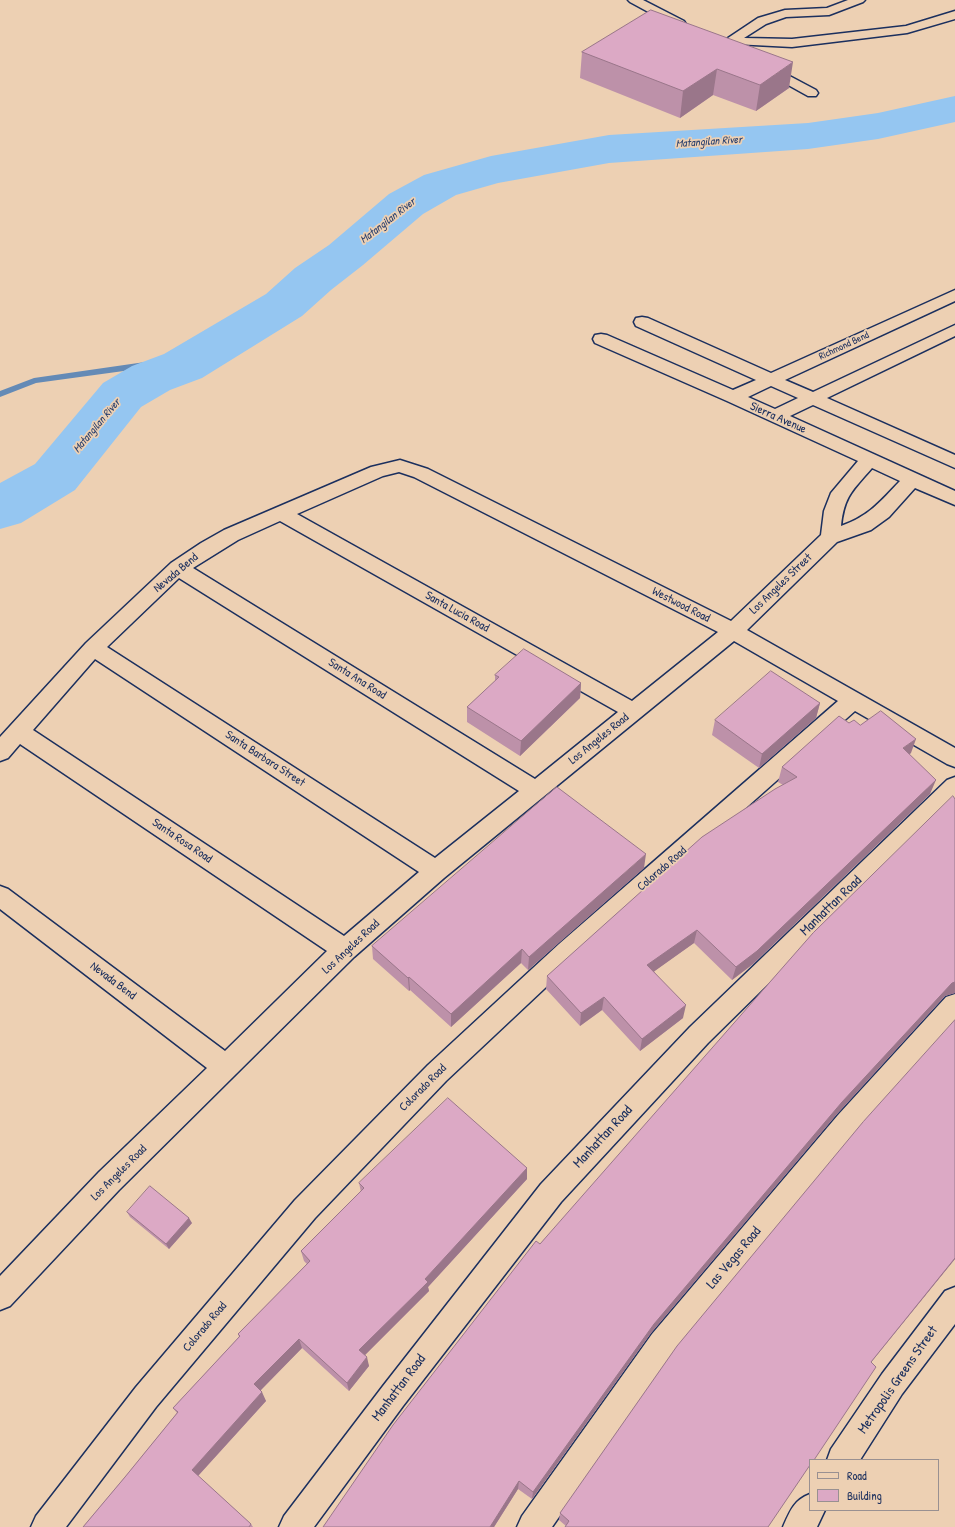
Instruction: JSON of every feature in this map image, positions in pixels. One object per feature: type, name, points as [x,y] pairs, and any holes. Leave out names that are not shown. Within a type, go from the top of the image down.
[{"type":"street","name":"Richmond Bend","points":[[733,398],[771,379],[955,295]]},
{"type":"street","points":[[642,322],[955,462]]},
{"type":"street","points":[[774,417],[955,330]]},
{"type":"street","name":"Sierra Avenue","points":[[600,339],[870,459],[955,499]]},
{"type":"street","points":[[830,537],[833,511],[840,493],[870,459]]},
{"type":"street","name":"Nevada Bend","points":[[0,752],[93,648],[178,568],[213,544],[378,471],[400,466]]},
{"type":"street","name":"Westwood Road","points":[[400,466],[411,468],[733,631],[955,758]]},
{"type":"street","name":"Los Angeles Street","points":[[733,631],[830,537],[864,525],[882,512],[912,479]]},
{"type":"street","name":"Santa Lucia Road","points":[[282,513],[633,711]]},
{"type":"street","name":"Santa Ana Road","points":[[178,568],[535,790]]},
{"type":"street","name":"Los Angeles Road","points":[[0,1296],[109,1181],[345,950],[436,871],[733,631]]},
{"type":"street","name":"Santa Barbara Street","points":[[93,648],[436,871]]},
{"type":"street","name":"Colorado Road","points":[[47,1527],[146,1397],[305,1209],[437,1073],[568,951],[853,700]]},
{"type":"street","name":"Santa Rosa Road","points":[[18,732],[345,950]]},
{"type":"street","name":"Manhattan Road","points":[[295,1527],[392,1396],[551,1193],[699,1035],[955,786]]},
{"type":"street","name":"Nevada Bend","points":[[0,896],[226,1067]]},
{"type":"street","name":"Las Vegas Road","points":[[533,1527],[662,1344],[847,1124],[955,1005]]},
{"type":"street","name":"Metropolis Greens Street","points":[[843,1459],[892,1384],[955,1301]]},
{"type":"street","points":[[799,1527],[809,1511]]},
{"type":"lane","points":[[634,0],[694,30]]},
{"type":"lane","points":[[725,42],[762,21],[785,14],[829,11],[859,0]]},
{"type":"lane","points":[[725,42],[792,43],[907,29],[955,15]]},
{"type":"lane","points":[[725,42],[738,52]]},
{"type":"lane","points":[[758,63],[812,93]]},
{"type":"building","points":[[651,10],[793,62],[760,85],[717,69],[683,91],[582,52]]},
{"type":"building","points":[[524,649],[581,683],[521,741],[467,707],[499,677],[495,675]]},
{"type":"building","points":[[771,671],[820,703],[762,754],[715,720]]},
{"type":"building","points":[[881,711],[916,739],[903,748],[936,780],[757,951],[736,967],[697,930],[647,965],[686,1005],[642,1039],[604,997],[581,1013],[547,976],[702,837],[775,789],[797,777],[782,767],[839,716],[849,723],[854,720],[860,725]]},
{"type":"building","points":[[557,787],[646,854],[529,957],[522,949],[451,1014],[372,946]]},
{"type":"building","points":[[953,796],[955,799],[955,982],[952,983],[842,1102],[654,1324],[533,1492],[519,1481],[490,1527],[323,1527],[393,1425],[536,1241],[540,1244],[813,933]]},
{"type":"building","points":[[955,1020],[955,1258],[871,1362],[876,1367],[815,1459],[809,1459],[809,1466],[768,1527],[565,1527],[569,1521],[560,1513],[677,1346],[863,1122]]},
{"type":"building","points":[[448,1098],[527,1168],[425,1279],[428,1282],[359,1350],[367,1357],[347,1383],[299,1339],[254,1384],[262,1392],[192,1470],[251,1524],[249,1527],[83,1527],[178,1412],[173,1408],[240,1336],[238,1334],[310,1261],[301,1251],[364,1188],[359,1183]]},
{"type":"building","points":[[150,1186],[189,1218],[166,1244],[127,1212]]},
{"type":"waterway","name":"Matangilan River","points":[[0,509],[55,477],[122,395],[151,378],[183,366],[284,305],[313,279],[346,255],[406,204],[440,185],[491,170],[609,149],[808,136],[878,126],[955,109]]},
{"type":"waterway","points":[[0,394],[34,381],[153,364],[222,343]]}]
